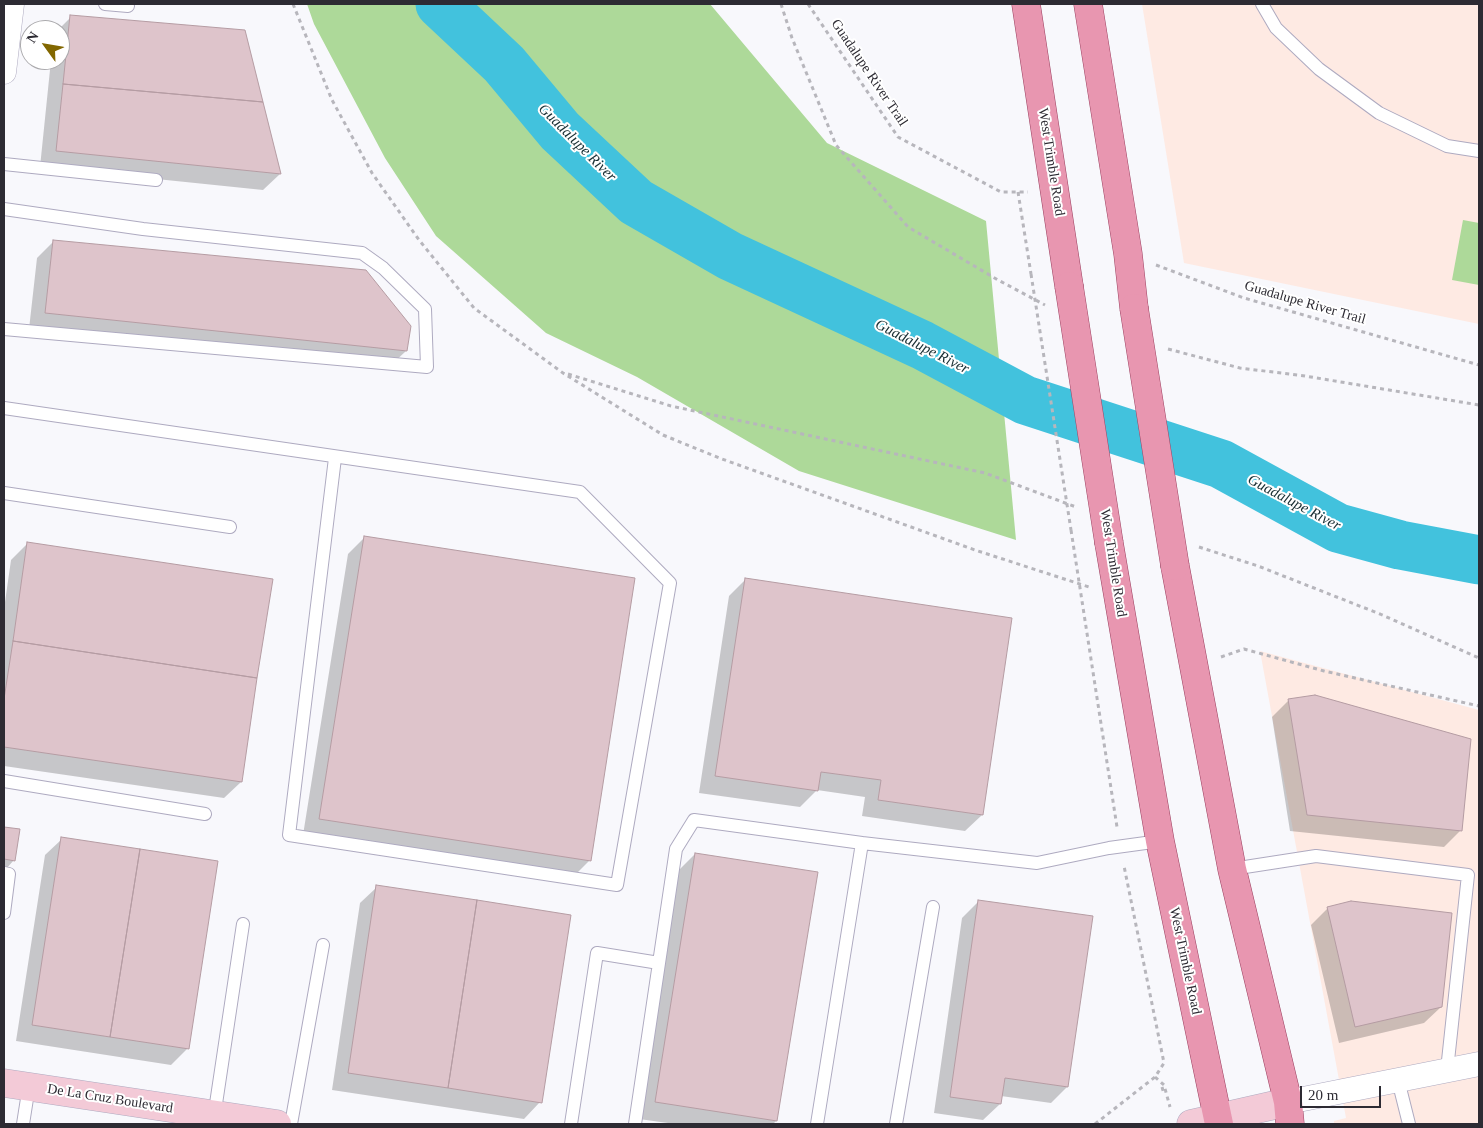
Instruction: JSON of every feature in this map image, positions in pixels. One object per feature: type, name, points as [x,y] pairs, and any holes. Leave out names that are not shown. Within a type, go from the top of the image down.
[{"type":"main road","name":"West Trimble Road","points":[[1026,4],[1109,543],[1160,841],[1218,1121]]},
{"type":"main road","points":[[1088,4],[1128,254],[1134,308],[1193,667],[1232,869],[1289,1113],[1218,1121],[1181,1116]]},
{"type":"main road","name":"De La Cruz Boulevard","points":[[16,1084],[214,1120],[275,1124]]},
{"type":"street","points":[[4,72],[12,4]]},
{"type":"street","points":[[1289,1113],[1398,1080],[1479,1064]]},
{"type":"lane","points":[[105,4],[128,6]]},
{"type":"lane","points":[[1262,4],[1276,28],[1290,42],[1319,68],[1379,113],[1446,146],[1479,151]]},
{"type":"lane","points":[[4,164],[156,180]]},
{"type":"lane","points":[[4,208],[143,228],[362,253],[383,268],[425,309],[427,367],[4,329]]},
{"type":"lane","points":[[4,408],[335,458],[580,492],[670,584],[617,885],[289,835],[335,458]]},
{"type":"lane","points":[[4,493],[230,527]]},
{"type":"lane","points":[[4,781],[205,814]]},
{"type":"lane","points":[[635,1124],[676,849],[694,820],[862,843],[1037,863],[1108,848],[1160,841]]},
{"type":"lane","points":[[817,1124],[862,843]]},
{"type":"lane","points":[[1232,869],[1316,856],[1468,875],[1447,1070]]},
{"type":"lane","points":[[4,873],[9,874],[4,913]]},
{"type":"lane","points":[[896,1124],[933,908]]},
{"type":"lane","points":[[214,1120],[243,924]]},
{"type":"lane","points":[[291,1124],[323,945]]},
{"type":"lane","points":[[571,1124],[597,953],[659,963]]},
{"type":"lane","points":[[1398,1080],[1408,1124]]},
{"type":"lane","points":[[16,1084],[23,1124]]},
{"type":"path","points":[[293,4],[332,100],[372,173],[419,240],[474,308],[563,373],[663,435],[680,442],[975,550],[1118,596]]},
{"type":"path","points":[[781,4],[788,22]]},
{"type":"path","name":"Guadalupe River Trail","points":[[808,4],[898,137],[1001,192],[1056,191]]},
{"type":"path","points":[[1018,192],[1117,825]]},
{"type":"path","name":"Guadalupe River Trail","points":[[1128,254],[1244,298],[1479,365]]},
{"type":"path","points":[[563,373],[671,406],[829,438],[985,474],[1081,508]]},
{"type":"path","points":[[1193,545],[1258,566],[1372,610],[1479,658]]},
{"type":"path","points":[[1193,667],[1244,649],[1324,671],[1479,706]]},
{"type":"path","points":[[1095,1124],[1155,1077],[1164,1063],[1125,870]]},
{"type":"path","points":[[1155,1077],[1164,1085],[1181,1116]]},
{"type":"path","points":[[1162,1087],[1164,1094]]},
{"type":"shaded area","points":[[1142,4],[1479,4],[1479,324],[1184,263]]},
{"type":"shaded area","points":[[1260,651],[1479,710],[1479,1124],[1334,1124],[1334,1121],[1346,1118]]},
{"type":"green space","points":[[307,4],[710,4],[827,143],[986,221],[1016,540],[799,471],[637,377],[546,333],[436,236],[385,158],[314,24]]},
{"type":"green space","points":[[1463,220],[1479,223],[1479,285],[1452,280]]},
{"type":"building","points":[[70,15],[245,30],[263,102],[63,84],[64,70],[70,70]]},
{"type":"building","points":[[63,84],[263,102],[281,174],[56,151]]},
{"type":"building","points":[[53,240],[366,270],[411,326],[407,351],[45,313]]},
{"type":"building","points":[[364,536],[635,578],[591,861],[319,819]]},
{"type":"building","points":[[27,542],[273,579],[257,678],[13,641]]},
{"type":"building","points":[[745,578],[1012,618],[983,815],[878,800],[881,780],[821,772],[818,791],[715,776]]},
{"type":"building","points":[[13,641],[257,678],[242,782],[4,747],[4,699]]},
{"type":"building","points":[[1315,695],[1471,739],[1462,831],[1307,815],[1288,699]]},
{"type":"building","points":[[4,827],[20,829],[15,861],[4,859]]},
{"type":"building","points":[[61,837],[140,849],[110,1037],[32,1025]]},
{"type":"building","points":[[140,849],[218,861],[189,1049],[110,1037]]},
{"type":"building","points":[[695,853],[818,872],[777,1121],[655,1102]]},
{"type":"building","points":[[376,885],[477,900],[448,1088],[348,1073]]},
{"type":"building","points":[[477,900],[571,915],[542,1103],[448,1088]]},
{"type":"building","points":[[978,900],[1093,916],[1068,1087],[1005,1078],[1001,1104],[950,1097]]},
{"type":"building","points":[[1351,901],[1452,913],[1442,1007],[1355,1027],[1327,907]]},
{"type":"waterway","name":"Guadalupe River","points":[[440,4],[504,64],[560,131],[636,202],[730,256],[922,345],[1025,400],[1221,464],[1338,528],[1400,545],[1479,560]]}]
